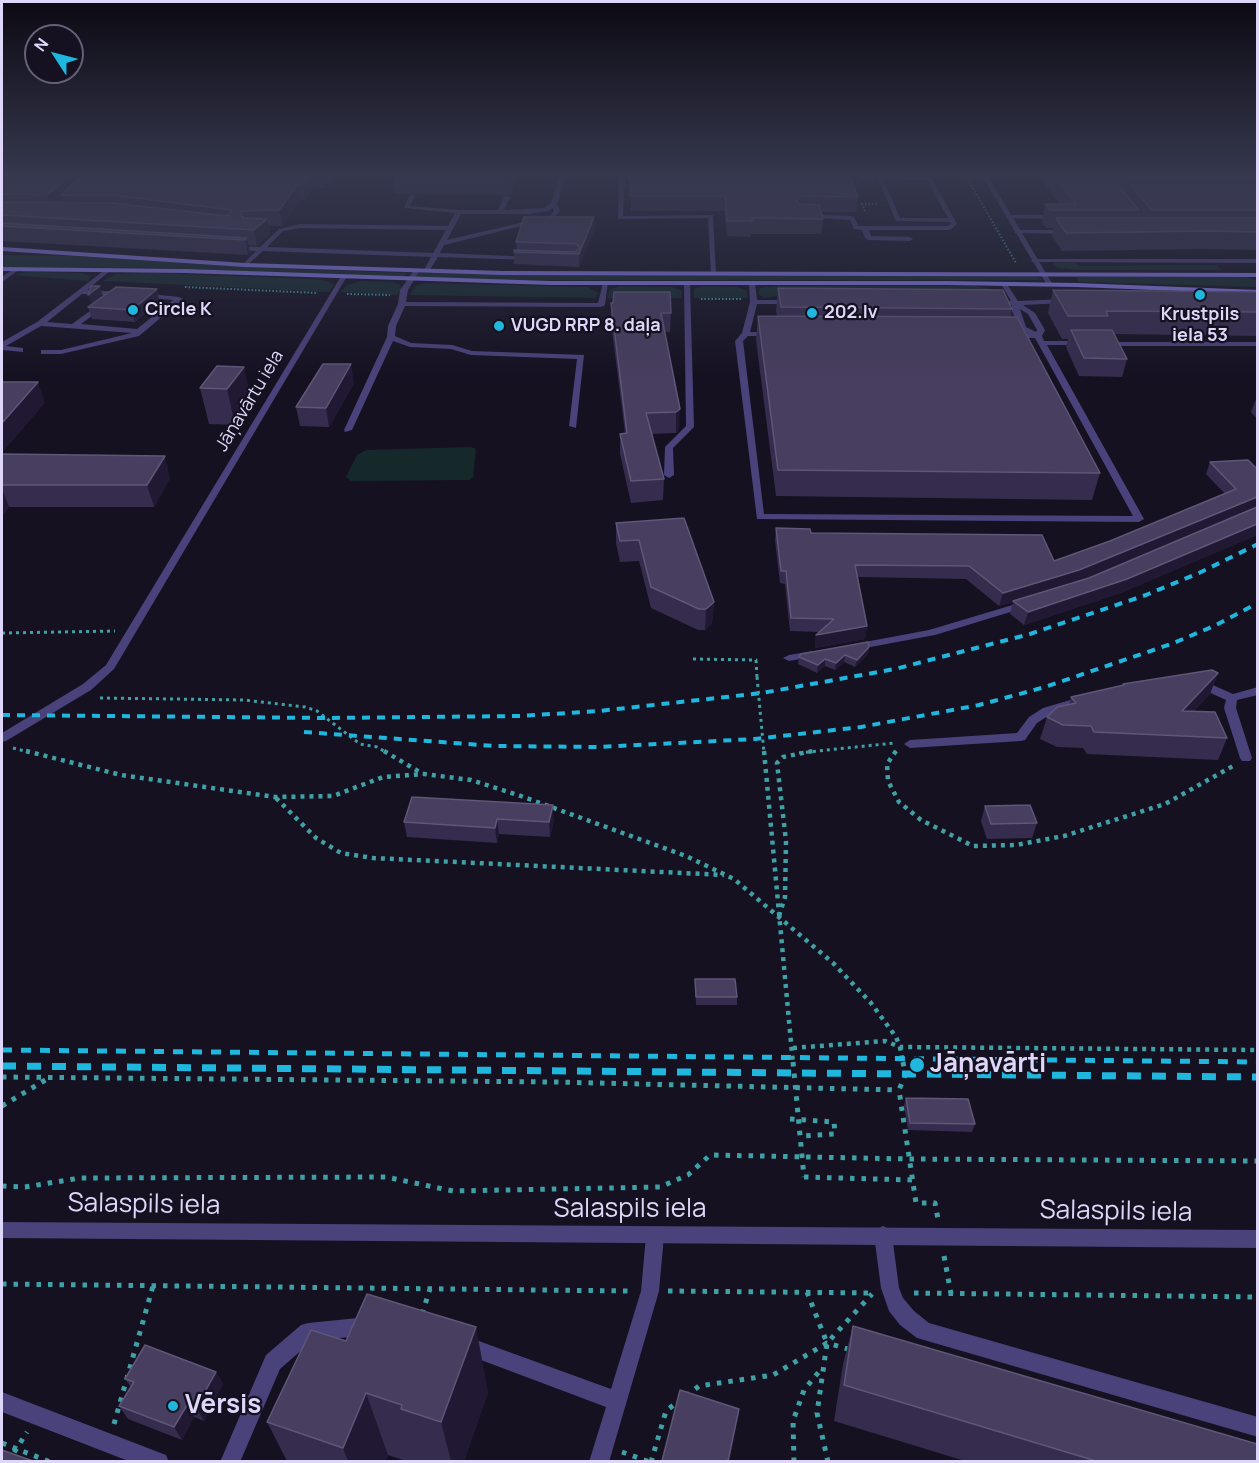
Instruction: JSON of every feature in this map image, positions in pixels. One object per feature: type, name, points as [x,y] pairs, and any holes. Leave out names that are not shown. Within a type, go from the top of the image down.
[{"type":"main road","points":[[2,251],[245,265],[417,270],[714,274],[1256,275]]},
{"type":"main road","points":[[2,269],[606,283],[1004,284],[1256,293]]},
{"type":"street","points":[[245,265],[266,244]]},
{"type":"street","points":[[427,270],[443,244]]},
{"type":"street","points":[[712,244],[714,274]]},
{"type":"street","points":[[1024,244],[1050,285]]},
{"type":"street","points":[[227,248],[543,258]]},
{"type":"street","points":[[1034,261],[1257,261]]},
{"type":"street","points":[[2,280],[17,269]]},
{"type":"street","points":[[2,347],[40,324],[108,270]]},
{"type":"street","points":[[348,430],[391,337],[392,326],[402,304],[404,290],[417,270]]},
{"type":"street","name":"Jāņavārtu iela","points":[[2,738],[87,687],[110,667],[343,278]]},
{"type":"street","points":[[402,304],[601,305],[606,283]]},
{"type":"street","points":[[752,283],[754,302],[746,334],[739,341],[760,517],[1138,519],[1040,339],[1023,328],[1016,312],[1016,304]]},
{"type":"street","points":[[669,475],[669,447],[690,427],[687,284]]},
{"type":"street","points":[[1004,284],[1016,304],[1032,314],[1041,330],[1040,339]]},
{"type":"street","points":[[83,292],[127,295]]},
{"type":"street","points":[[74,326],[116,294]]},
{"type":"street","points":[[44,352],[61,352],[135,335],[179,299],[139,295]]},
{"type":"street","points":[[980,304],[1078,301]]},
{"type":"street","points":[[754,302],[801,302]]},
{"type":"street","points":[[40,324],[139,331]]},
{"type":"street","points":[[746,334],[1257,345]]},
{"type":"street","points":[[391,337],[410,345],[452,347],[471,353],[581,357],[573,426]]},
{"type":"street","points":[[2,347],[20,350]]},
{"type":"street","points":[[844,649],[932,633],[1034,601]]},
{"type":"street","points":[[789,658],[822,653]]},
{"type":"street","points":[[1183,679],[1206,685],[1232,698],[1257,691]]},
{"type":"street","points":[[910,744],[1021,737],[1034,720],[1047,711],[1099,696]]},
{"type":"street","points":[[1232,698],[1230,708],[1246,758]]},
{"type":"street","name":"Salaspils iela","points":[[2,1230],[1257,1239]]},
{"type":"street","points":[[884,1235],[890,1288],[896,1304],[907,1318],[924,1331],[1257,1427]]},
{"type":"street","points":[[602,1453],[650,1291],[656,1236]]},
{"type":"street","points":[[230,1461],[273,1362],[308,1332],[383,1324]]},
{"type":"street","points":[[450,1339],[616,1401]]},
{"type":"street","points":[[2,1402],[159,1461]]},
{"type":"path","points":[[1005,244],[1018,266]]},
{"type":"path","points":[[2,633],[133,631]]},
{"type":"path","points":[[2,745],[121,775],[275,798],[333,796],[383,777],[424,774],[471,780],[686,856],[726,875],[734,879],[778,916],[833,963],[872,1003],[896,1037],[905,1075],[899,1090],[913,1180],[804,1178],[793,1048],[756,660],[693,659]]},
{"type":"path","points":[[70,697],[244,700],[305,707],[317,711],[360,744],[378,747],[424,774]]},
{"type":"path","points":[[778,916],[785,897],[786,841],[777,763],[783,757],[796,753],[902,742],[910,744]]},
{"type":"path","points":[[910,744],[894,752],[887,764],[888,781],[899,802],[946,834],[973,846],[1016,845],[1064,836],[1165,804],[1246,758]]},
{"type":"path","points":[[275,798],[316,838],[341,853],[373,858],[726,875]]},
{"type":"path","points":[[793,1048],[885,1041],[900,1047],[1257,1050]]},
{"type":"path","points":[[2,1077],[554,1082],[899,1090]]},
{"type":"path","points":[[2,1106],[49,1078]]},
{"type":"path","points":[[790,1119],[834,1122],[835,1134],[800,1136]]},
{"type":"path","points":[[2,1186],[25,1187],[80,1178],[386,1178],[453,1191],[660,1186],[688,1175],[710,1155],[909,1160],[1257,1161]]},
{"type":"path","points":[[109,1443],[153,1286]]},
{"type":"path","points":[[420,1317],[430,1289]]},
{"type":"path","points":[[807,1292],[827,1343],[817,1413],[828,1461]]},
{"type":"path","points":[[602,1453],[651,1461],[666,1411],[699,1386],[772,1375],[827,1343],[873,1293]]},
{"type":"path","points":[[827,1343],[856,1352]]},
{"type":"path","points":[[794,1461],[793,1421],[804,1390],[823,1367]]},
{"type":"path","points":[[8,1461],[38,1416]]},
{"type":"path","points":[[2,1443],[50,1461]]},
{"type":"green space","points":[[2,255],[72,256],[287,269],[408,273],[402,277],[164,268],[2,267]]},
{"type":"green space","points":[[1054,263],[1076,263],[1078,266],[1217,265],[1221,270],[1078,270],[1059,268],[1053,265]]},
{"type":"green space","points":[[27,272],[81,273],[91,276],[88,281],[15,275]]},
{"type":"green space","points":[[155,273],[314,279],[328,281],[334,285],[329,292],[103,281],[116,274]]},
{"type":"green space","points":[[418,273],[1037,277],[1044,280],[514,280],[416,277]]},
{"type":"green space","points":[[1076,277],[1245,277],[1257,280],[1257,287],[1079,282]]},
{"type":"green space","points":[[361,281],[393,282],[401,288],[398,295],[341,292],[347,285]]},
{"type":"green space","points":[[426,283],[588,287],[598,293],[595,298],[410,295],[415,286]]},
{"type":"green space","points":[[619,286],[672,287],[682,291],[682,298],[608,298],[609,290]]},
{"type":"green space","points":[[702,286],[737,287],[746,290],[748,298],[694,298],[694,289]]},
{"type":"green space","points":[[776,286],[975,286],[998,290],[797,293],[765,298],[758,294],[760,288]]},
{"type":"green space","points":[[471,447],[476,449],[473,477],[469,480],[351,481],[346,477],[357,455],[366,450]]},
{"type":"building","points":[[577,244],[583,244],[579,254],[514,252],[514,250],[575,252],[580,248]]},
{"type":"building","points":[[91,286],[100,286],[88,295]]},
{"type":"building","points":[[116,287],[157,289],[132,310],[88,307]]},
{"type":"building","points":[[778,288],[1003,290],[1012,309],[781,307]]},
{"type":"building","points":[[1053,290],[1257,292],[1257,312],[1106,311],[1108,316],[1068,316]]},
{"type":"building","points":[[614,292],[670,292],[671,313],[661,313],[680,409],[676,412],[646,413],[664,479],[631,481],[620,434],[627,433],[611,303],[613,303]]},
{"type":"building","points":[[758,316],[1017,317],[1100,473],[778,470]]},
{"type":"building","points":[[1071,330],[1112,330],[1127,359],[1084,358]]},
{"type":"building","points":[[323,364],[351,364],[326,408],[296,407]]},
{"type":"building","points":[[217,366],[244,367],[227,389],[200,388]]},
{"type":"building","points":[[2,382],[38,382],[2,423]]},
{"type":"building","points":[[2,454],[165,456],[147,485],[2,485]]},
{"type":"building","points":[[1248,460],[1257,469],[1257,497],[1079,570],[1003,593],[969,566],[855,565],[867,626],[816,635],[834,619],[791,618],[786,571],[781,571],[776,528],[810,529],[811,533],[1042,535],[1054,561],[1110,541],[1236,489],[1210,462]]},
{"type":"building","points":[[1257,507],[1257,524],[1127,579],[1028,612],[1013,601],[1089,578]]},
{"type":"building","points":[[684,518],[714,602],[706,609],[699,609],[651,587],[639,540],[620,541],[616,523]]},
{"type":"building","points":[[868,642],[869,647],[857,660],[845,655],[836,663],[825,659],[818,665],[799,657],[801,654]]},
{"type":"building","points":[[1212,670],[1218,673],[1182,711],[1215,712],[1227,738],[1094,732],[1091,726],[1063,725],[1047,717],[1057,707],[1076,703],[1071,697],[1123,684]]},
{"type":"building","points":[[412,797],[553,805],[549,822],[497,819],[495,828],[404,822]]},
{"type":"building","points":[[1030,805],[1037,823],[991,824],[985,806]]},
{"type":"building","points":[[695,979],[735,979],[737,997],[696,997]]},
{"type":"building","name":"Jāņavārti","points":[[906,1098],[968,1099],[975,1124],[910,1123]]},
{"type":"building","points":[[367,1294],[476,1327],[441,1422],[401,1409],[402,1405],[366,1393],[343,1448],[267,1422],[311,1330],[346,1341]]},
{"type":"building","points":[[853,1326],[1257,1444],[1257,1461],[1096,1461],[844,1385]]},
{"type":"building","name":"Vērsis","points":[[145,1345],[216,1372],[196,1408],[187,1405],[174,1427],[119,1406],[134,1382],[125,1379]]},
{"type":"building","points":[[680,1390],[739,1409],[728,1461],[662,1461]]},
{"type":"building","points":[[2,1450],[33,1461],[2,1461]]},
{"type":"railway","points":[[2,715],[327,718],[520,716],[599,711],[762,693],[895,669],[1030,634],[1146,595],[1199,573],[1258,544]]},
{"type":"railway","points":[[304,732],[495,746],[598,747],[755,739],[861,727],[979,705],[1045,687],[1171,644],[1214,626],[1258,603]]},
{"type":"railway","points":[[2,1050],[1258,1062]]},
{"type":"railway","points":[[2,1066],[1258,1077]]},
{"type":"place","name":"Krustpils iela 53","points":[[1200,295]]},
{"type":"place","name":"Circle K","points":[[133,310]]},
{"type":"place","name":"202.lv","points":[[812,313]]},
{"type":"place","name":"VUGD RRP 8. daļa","points":[[499,326]]},
{"type":"place","name":"Jāņavārti","points":[[917,1065]]},
{"type":"place","name":"Vērsis","points":[[173,1406]]}]
